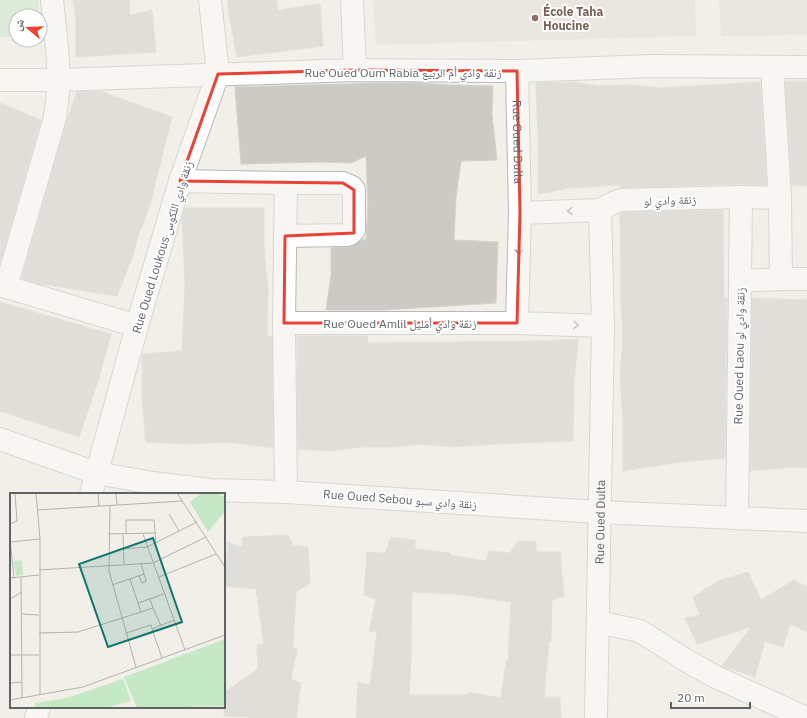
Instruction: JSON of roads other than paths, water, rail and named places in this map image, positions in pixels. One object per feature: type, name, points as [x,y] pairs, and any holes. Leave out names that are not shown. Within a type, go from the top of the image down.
[{"type":"street","points":[[52,0],[59,80],[58,104],[3,286],[137,326]]},
{"type":"street","name":"Rue Oued Loukous زنقة وادي اللكوس","points":[[91,493],[137,326],[180,181],[218,74],[210,0]]},
{"type":"street","points":[[352,0],[355,70]]},
{"type":"street","name":"Rue Oued Oum Rabia زنقة وادي أم الربيع","points":[[0,80],[59,80],[355,70],[517,71],[651,66],[807,67]]},
{"type":"street","points":[[772,67],[780,198],[781,279]]},
{"type":"street","name":"Rue Oued Dulta","points":[[517,71],[520,213],[517,323]]},
{"type":"street","points":[[180,181],[343,183],[352,187],[354,190],[354,230],[350,234],[285,236]]},
{"type":"street","points":[[286,183],[284,323],[286,492]]},
{"type":"street","points":[[740,281],[741,197]]},
{"type":"street","name":"زنقة وادي لو","points":[[600,210],[621,200],[741,197],[780,198]]},
{"type":"street","points":[[520,213],[600,210]]},
{"type":"street","name":"Rue Oued Dulta","points":[[596,718],[603,326],[600,210]]},
{"type":"street","name":"Rue Oued Laou زنقة وادي لو","points":[[737,517],[740,281],[807,279]]},
{"type":"street","name":"Rue Oued Amlil زنقة وادي أمليل","points":[[284,323],[517,323]]},
{"type":"street","points":[[517,323],[603,326]]},
{"type":"street","name":"Rue Oued Sebou زنقة وادي سبو","points":[[0,439],[96,473],[153,483],[210,490],[286,492],[599,512],[807,521]]},
{"type":"street","points":[[598,622],[640,631],[687,661],[716,677],[796,716]]},
{"type":"street","points":[[36,718],[39,708]]},
{"type":"place","name":"École Taha Houcine","points":[[535,18]]}]
